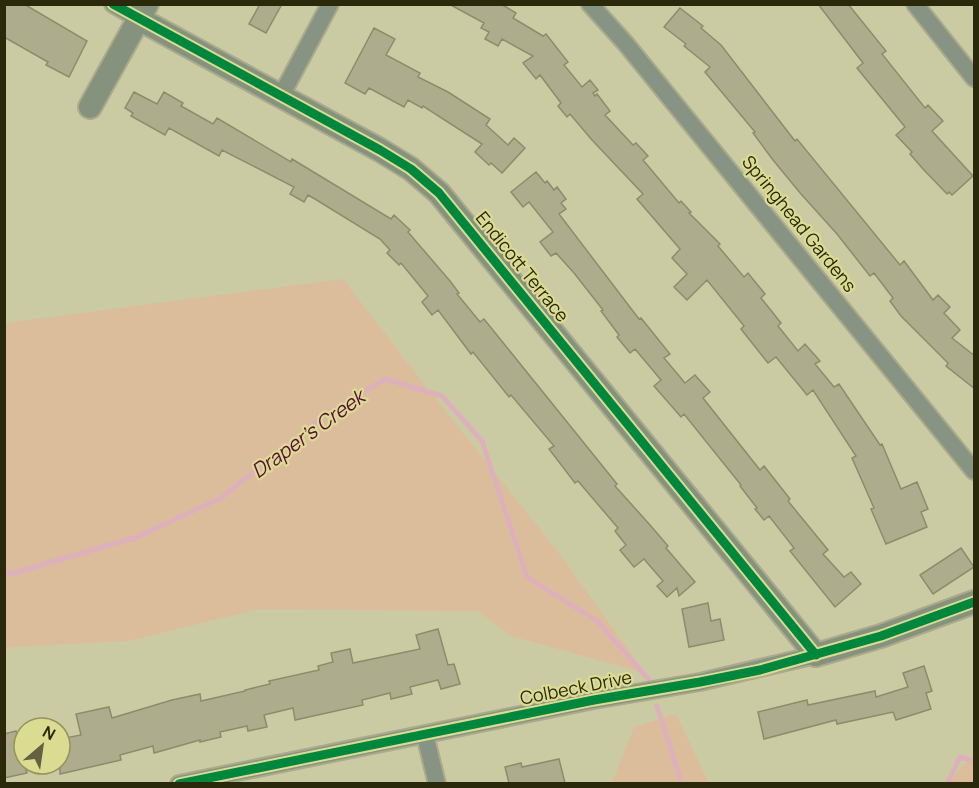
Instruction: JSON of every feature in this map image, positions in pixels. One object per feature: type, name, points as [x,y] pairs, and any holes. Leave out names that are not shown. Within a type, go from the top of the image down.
[{"type":"street","name":"Endicott Terrace","points":[[113,4],[143,12],[281,96],[380,150],[411,169],[439,193],[816,655]]},
{"type":"street","points":[[281,96],[330,4]]},
{"type":"street","name":"Springhead Gardens","points":[[590,4],[626,44],[975,471]]},
{"type":"street","points":[[915,4],[975,78]]},
{"type":"street","points":[[90,107],[143,12]]},
{"type":"street","name":"Colbeck Drive","points":[[179,783],[594,700],[700,682],[816,655],[880,636],[975,603]]},
{"type":"street","points":[[424,735],[437,783]]},
{"type":"shaded area","points":[[343,279],[558,552],[645,673],[511,636],[478,611],[259,609],[129,641],[5,649],[5,323]]},
{"type":"shaded area","points":[[676,714],[709,783],[612,783],[634,727]]},
{"type":"shaded area","points":[[969,760],[974,761],[974,783],[948,783]]},
{"type":"building","points":[[4,4],[24,4],[87,41],[69,77],[46,65],[48,62],[4,37]]},
{"type":"building","points":[[260,4],[282,4],[266,33],[249,24]]},
{"type":"building","points":[[449,4],[501,4],[516,13],[513,18],[543,36],[546,34],[568,62],[564,65],[582,87],[590,80],[598,90],[593,93],[595,96],[597,94],[610,111],[605,115],[633,145],[636,143],[648,156],[643,160],[679,203],[681,201],[691,212],[689,213],[720,244],[718,246],[744,277],[748,273],[765,294],[761,298],[781,323],[778,326],[798,351],[805,344],[820,361],[815,364],[834,387],[839,384],[880,445],[882,444],[901,489],[917,482],[928,509],[921,512],[927,527],[886,544],[871,509],[874,508],[852,458],[856,456],[813,390],[807,395],[776,357],[768,363],[741,329],[744,326],[707,280],[687,300],[674,287],[687,274],[672,258],[680,249],[637,199],[643,194],[570,114],[567,117],[558,106],[561,103],[540,75],[536,79],[523,63],[533,56],[502,39],[498,46],[485,39],[489,32],[481,28],[484,23]]},
{"type":"building","points":[[818,4],[848,4],[886,51],[882,54],[925,108],[928,105],[943,121],[932,131],[973,176],[952,195],[949,192],[947,194],[923,169],[910,154],[912,152],[896,135],[905,127],[857,68],[863,63]]},
{"type":"building","points":[[680,8],[703,26],[701,28],[721,45],[795,141],[797,139],[900,265],[904,261],[933,300],[938,295],[950,307],[944,313],[960,330],[952,338],[975,356],[975,389],[946,366],[948,363],[901,316],[890,301],[893,298],[874,273],[870,276],[801,194],[753,133],[755,132],[705,72],[710,67],[664,27]]},
{"type":"building","points":[[374,28],[395,39],[386,55],[420,73],[418,77],[448,92],[490,119],[486,125],[508,145],[514,138],[525,148],[502,173],[475,152],[482,144],[423,106],[422,108],[408,100],[404,107],[369,88],[365,94],[345,83]]},
{"type":"building","points":[[134,92],[157,104],[164,92],[183,103],[181,106],[213,124],[217,118],[291,162],[292,159],[391,219],[394,215],[410,230],[408,232],[450,281],[459,293],[457,294],[480,322],[484,319],[617,484],[615,486],[668,546],[666,548],[695,582],[679,596],[677,588],[667,597],[657,586],[663,581],[644,559],[634,567],[620,550],[626,545],[615,531],[618,528],[578,481],[575,483],[549,449],[554,446],[511,395],[509,397],[473,352],[471,354],[438,310],[432,315],[422,302],[428,296],[401,263],[399,265],[387,253],[390,250],[380,239],[308,195],[304,202],[290,194],[294,187],[222,150],[219,156],[169,128],[165,135],[131,116],[133,113],[125,108]]},
{"type":"building","points":[[536,172],[554,190],[557,187],[566,199],[561,203],[566,209],[559,214],[639,319],[641,318],[670,354],[664,358],[685,383],[695,375],[710,392],[703,398],[760,470],[764,466],[790,499],[788,501],[828,550],[823,554],[844,577],[851,572],[861,584],[835,607],[790,551],[794,548],[769,516],[764,520],[741,485],[684,414],[681,417],[654,386],[661,380],[635,349],[630,353],[617,337],[619,335],[601,311],[603,310],[574,273],[556,253],[551,256],[540,242],[553,232],[529,202],[523,207],[511,192]]},
{"type":"building","points":[[961,548],[974,567],[933,594],[920,575]]},
{"type":"building","points":[[708,603],[711,621],[720,619],[724,640],[689,647],[682,609]]},
{"type":"building","points":[[438,629],[448,665],[454,664],[460,684],[441,689],[438,680],[410,687],[412,694],[391,699],[390,693],[362,700],[363,705],[295,720],[293,708],[264,715],[267,727],[248,731],[247,726],[220,732],[221,737],[200,742],[200,740],[154,753],[153,746],[120,755],[121,760],[72,771],[72,737],[81,735],[76,714],[109,707],[112,718],[200,694],[201,701],[245,691],[270,684],[269,681],[319,670],[318,666],[333,662],[331,653],[350,649],[353,663],[420,649],[416,635]]},
{"type":"building","points":[[924,666],[932,691],[926,693],[931,709],[896,720],[893,712],[837,724],[836,720],[764,739],[758,712],[807,700],[808,705],[875,691],[876,697],[908,687],[903,673]]},
{"type":"building","points":[[12,732],[13,776],[4,778],[4,734]]},
{"type":"building","points":[[559,759],[565,783],[509,783],[505,767],[521,763],[522,767]]},
{"type":"waterway","name":"Draper's Creek","points":[[4,573],[14,573],[137,537],[221,498],[327,414],[385,379],[442,396],[482,441],[527,577],[597,621],[649,680]]},
{"type":"waterway","name":"Draper's Creek","points":[[657,706],[682,784]]},
{"type":"waterway","name":"Draper's Creek","points":[[947,784],[960,757],[974,761]]},
{"type":"cycle path","points":[[113,4],[380,150],[411,169],[439,193],[816,655]]},
{"type":"cycle path","points":[[179,784],[594,700],[760,670],[881,636],[974,602]]}]
